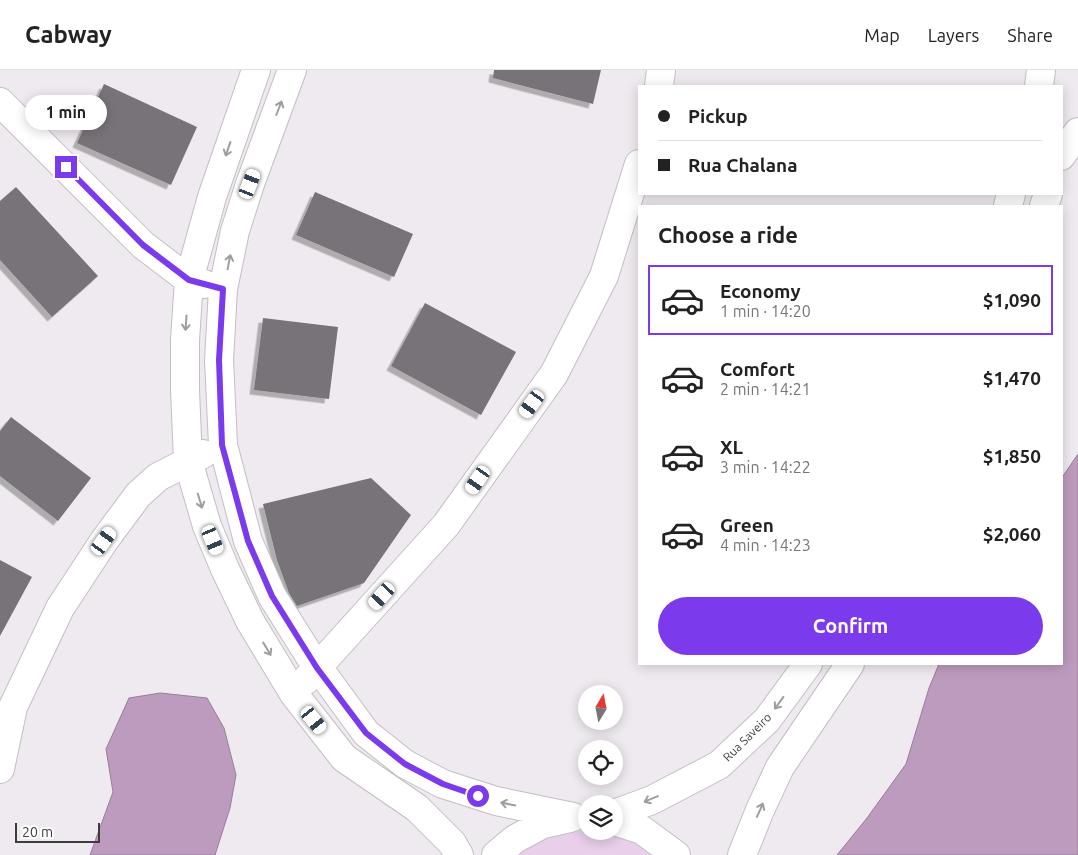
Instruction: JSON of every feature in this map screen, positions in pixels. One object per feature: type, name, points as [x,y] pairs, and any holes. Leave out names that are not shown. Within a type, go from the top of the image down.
[{"type":"street","points":[[256,70],[214,189],[189,280],[185,340],[188,461],[207,526],[225,569],[250,621],[294,694],[344,758],[417,808],[452,843],[458,855]]},
{"type":"street","points":[[292,70],[250,184],[235,232],[223,289],[219,360],[222,445],[248,541],[272,596],[317,668],[366,733],[405,764],[443,784],[496,801],[578,817]]},
{"type":"street","points":[[659,85],[661,70]]},
{"type":"street","points":[[1039,85],[1041,70]]},
{"type":"street","points":[[0,102],[143,245],[189,280],[223,289]]},
{"type":"street","points":[[1063,153],[1078,132]]},
{"type":"street","points":[[294,694],[446,525],[554,374],[604,276],[638,167]]},
{"type":"street","points":[[0,769],[13,707],[60,608],[104,541],[138,495],[158,477],[222,445]]},
{"type":"street","name":"Rua Saveiro","points":[[623,811],[652,800],[719,765],[767,720],[807,665]]},
{"type":"street","points":[[742,855],[780,767],[849,665]]},
{"type":"street","points":[[496,855],[514,839],[543,824],[578,817]]},
{"type":"street","points":[[623,824],[642,830],[676,855]]},
{"type":"shaded area","points":[[1078,454],[1078,855],[837,855],[867,818],[906,764],[929,688],[939,665],[1063,665],[1063,476]]},
{"type":"shaded area","points":[[160,693],[207,698],[224,728],[236,775],[230,808],[215,855],[90,855],[113,792],[106,749],[129,698]]},
{"type":"shaded area","points":[[578,831],[578,840],[623,840],[623,838],[653,855],[513,855],[532,844],[564,832]]},
{"type":"building","points":[[494,70],[601,70],[593,104],[493,78]]},
{"type":"building","points":[[104,84],[197,127],[171,185],[77,143]]},
{"type":"building","points":[[16,187],[98,276],[52,317],[0,260],[0,201]]},
{"type":"building","points":[[315,192],[413,234],[394,277],[296,235]]},
{"type":"building","points":[[425,303],[516,352],[481,415],[391,366]]},
{"type":"building","points":[[263,318],[338,327],[329,399],[254,390]]},
{"type":"building","points":[[11,417],[91,478],[58,521],[0,476],[0,431]]},
{"type":"building","points":[[371,478],[411,515],[364,583],[297,606],[289,593],[277,560],[263,504]]},
{"type":"building","points":[[0,560],[32,577],[0,636]]},
{"type":"route","points":[[66,167],[143,245],[189,280],[223,289],[219,360],[222,445],[248,541],[272,596],[317,668],[366,733],[405,764],[443,784],[478,796]]}]
